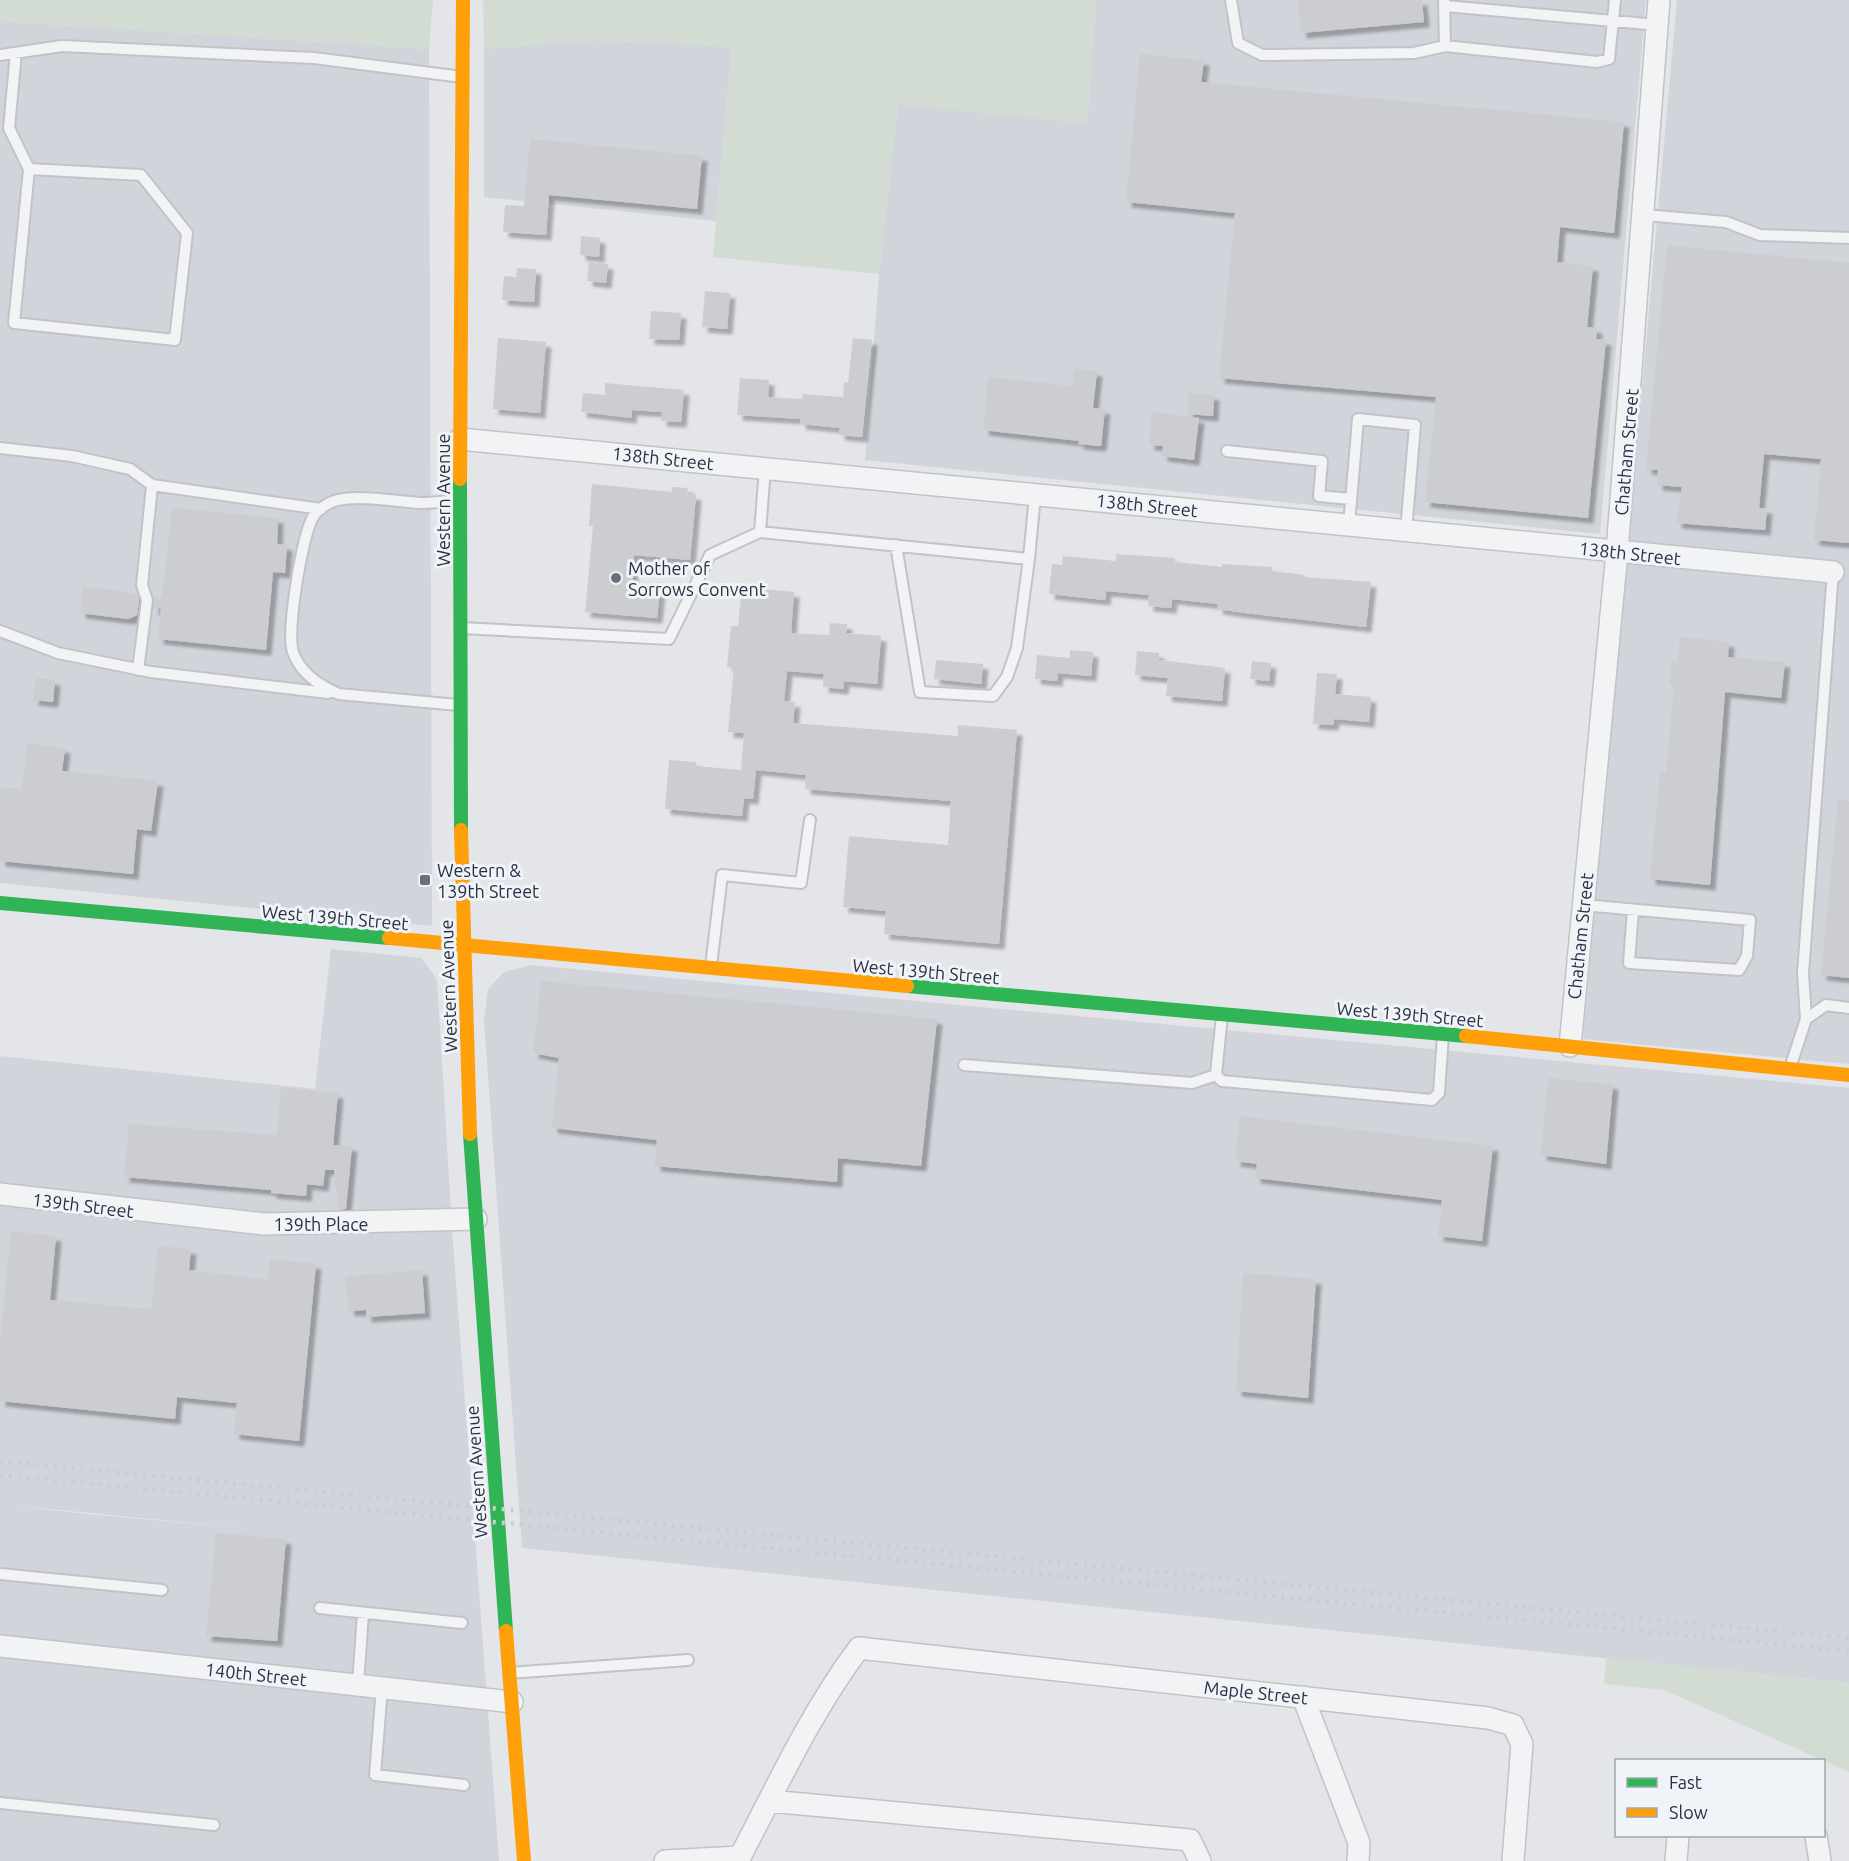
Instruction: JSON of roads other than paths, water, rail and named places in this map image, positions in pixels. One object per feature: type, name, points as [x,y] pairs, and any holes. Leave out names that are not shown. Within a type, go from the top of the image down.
[{"type":"main road","name":"Western Avenue","points":[[463,0],[460,439],[463,947],[476,1219],[524,1861]]},
{"type":"main road","name":"West 139th Street","points":[[0,903],[711,970],[1570,1046],[1849,1075]]},
{"type":"street","name":"Chatham Street","points":[[1570,1046],[1617,552],[1645,215],[1659,0]]},
{"type":"street","name":"138th Street","points":[[460,439],[1833,572]]},
{"type":"street","name":"139th Street","points":[[0,1194],[167,1215]]},
{"type":"street","name":"139th Place","points":[[167,1215],[264,1224],[476,1219]]},
{"type":"street","name":"140th Street","points":[[0,1646],[512,1702]]},
{"type":"street","name":"Maple Street","points":[[769,1801],[842,1671],[859,1648],[1488,1718],[1514,1725],[1522,1744],[1513,1861]]},
{"type":"street","points":[[1303,1697],[1359,1843],[1358,1861]]},
{"type":"street","points":[[664,1861],[740,1859],[769,1801],[1190,1840],[1200,1861]]},
{"type":"street","points":[[1676,1861],[1678,1837]]},
{"type":"street","points":[[1816,1837],[1820,1861]]},
{"type":"lane","points":[[1231,0],[1238,43],[1262,55],[1414,53],[1445,46],[1597,62],[1609,59],[1615,0]]},
{"type":"lane","points":[[1445,46],[1444,3],[1658,25]]},
{"type":"lane","points":[[0,55],[62,46],[314,58],[462,77]]},
{"type":"lane","points":[[16,53],[9,128],[30,169],[14,323],[175,340],[188,233],[141,176],[30,169]]},
{"type":"lane","points":[[1645,215],[1726,222],[1760,235],[1849,238]]},
{"type":"lane","points":[[1348,525],[1358,420],[1415,425],[1407,531]]},
{"type":"lane","points":[[0,448],[72,456],[130,468],[152,485],[321,509]]},
{"type":"lane","points":[[1227,451],[1322,461],[1319,496],[1351,499]]},
{"type":"lane","points":[[760,532],[765,468]]},
{"type":"lane","points":[[138,670],[147,600],[142,585],[152,485]]},
{"type":"lane","points":[[896,545],[920,692],[993,696],[1007,677],[1017,648],[1035,495]]},
{"type":"lane","points":[[339,694],[321,687],[302,669],[292,651],[299,568],[307,532],[314,515],[327,503],[345,498],[424,503],[461,500]]},
{"type":"lane","points":[[461,628],[669,639],[710,555],[760,532],[1029,559]]},
{"type":"lane","points":[[1790,1069],[1806,1019],[1803,974],[1833,572]]},
{"type":"lane","points":[[0,631],[58,653],[138,670],[339,694],[462,705]]},
{"type":"lane","points":[[711,970],[722,875],[801,883],[810,820]]},
{"type":"lane","points":[[1583,905],[1750,920],[1747,956],[1739,970],[1629,963],[1633,910]]},
{"type":"lane","points":[[1806,1019],[1826,1005],[1849,1008]]},
{"type":"lane","points":[[1216,1075],[1222,1015]]},
{"type":"lane","points":[[1216,1075],[1222,1081],[1432,1100],[1439,1093],[1443,1035]]},
{"type":"lane","points":[[964,1065],[1192,1083],[1216,1075]]},
{"type":"lane","points":[[0,1574],[162,1590]]},
{"type":"lane","points":[[320,1608],[462,1623]]},
{"type":"lane","points":[[358,1685],[363,1613]]},
{"type":"lane","points":[[509,1673],[688,1660]]},
{"type":"lane","points":[[382,1687],[375,1775],[464,1785]]},
{"type":"lane","points":[[0,1803],[214,1825]]},
{"type":"railway","points":[[0,1461],[1849,1638]]},
{"type":"railway","points":[[0,1475],[1849,1651]]},
{"type":"place","name":"Mother of Sorrows Convent","points":[[616,578]]},
{"type":"place","name":"Western & 139th Street","points":[[425,880]]}]
